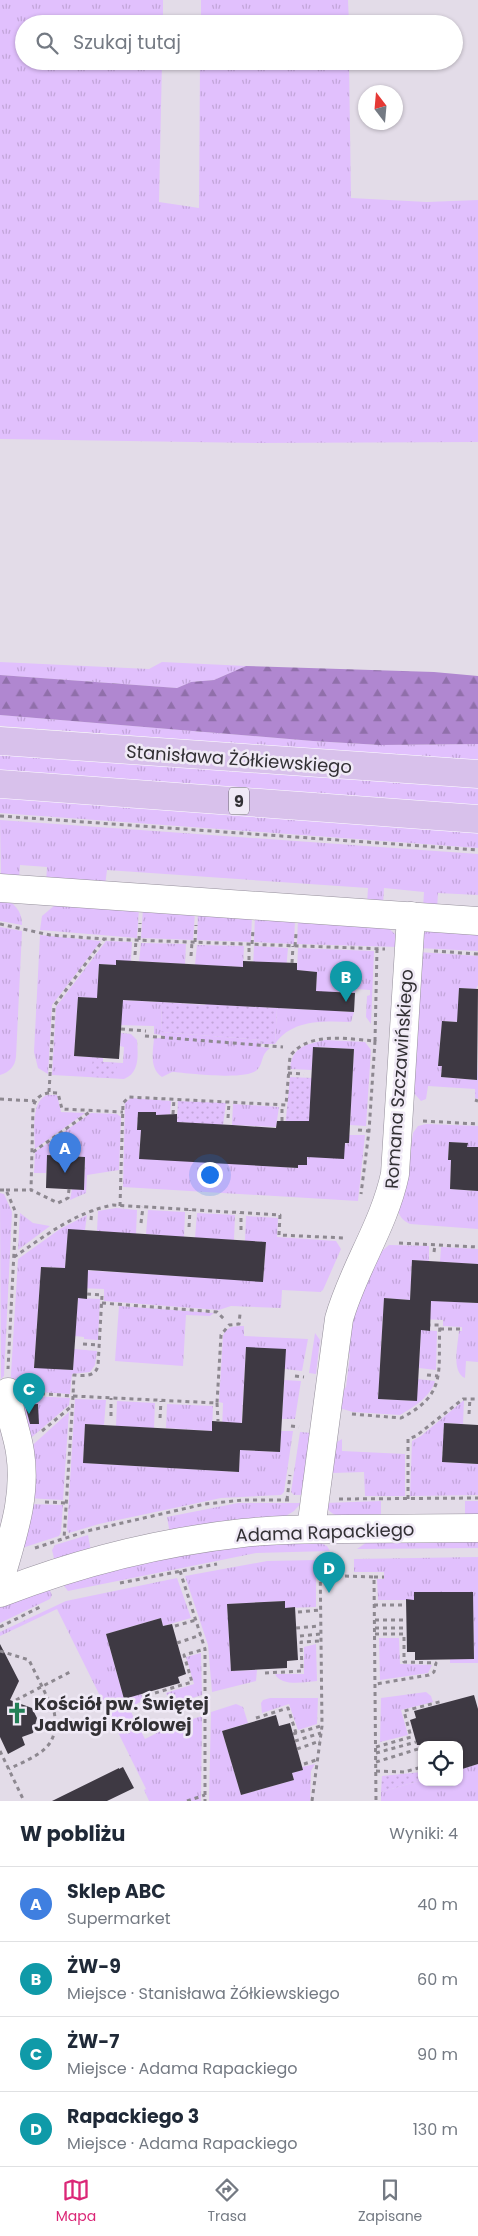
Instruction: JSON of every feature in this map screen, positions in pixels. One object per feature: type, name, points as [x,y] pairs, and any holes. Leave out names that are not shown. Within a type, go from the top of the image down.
[{"type":"main road","name":"Stanisława Żółkiewskiego","points":[[0,742],[478,774]]},
{"type":"main road","name":"9","points":[[0,784],[478,819]]},
{"type":"street","points":[[0,888],[478,921]]},
{"type":"street","name":"Romana Szczawińskiego","points":[[311,1529],[340,1314],[358,1244],[385,1212],[395,1174],[411,916]]},
{"type":"street","points":[[0,1580],[18,1517],[21,1484],[20,1450],[8,1409],[8,1392]]},
{"type":"street","name":"Adama Rapackiego","points":[[0,1593],[82,1566],[155,1548],[243,1533],[311,1529],[478,1528]]},
{"type":"path","points":[[0,816],[478,850]]},
{"type":"path","points":[[0,924],[50,935],[104,939],[478,954]]},
{"type":"path","points":[[49,1092],[54,1006],[104,939]]},
{"type":"path","points":[[135,955],[136,940]]},
{"type":"path","points":[[191,956],[192,942]]},
{"type":"path","points":[[249,944],[249,960]]},
{"type":"path","points":[[292,963],[293,946]]},
{"type":"path","points":[[360,1202],[370,1131],[377,949]]},
{"type":"path","points":[[121,1029],[146,1031]]},
{"type":"path","points":[[145,1036],[283,1047]]},
{"type":"path","points":[[120,1206],[123,1103],[129,1096],[286,1104],[290,1056],[303,1045],[327,1038],[374,1041]]},
{"type":"path","points":[[288,1073],[304,1074]]},
{"type":"path","points":[[31,1190],[35,1101],[41,1095],[49,1092],[58,1093],[62,1109],[123,1112]]},
{"type":"path","points":[[0,1099],[35,1101]]},
{"type":"path","points":[[173,1114],[174,1099]]},
{"type":"path","points":[[228,1118],[229,1102]]},
{"type":"path","points":[[282,1104],[282,1121]]},
{"type":"path","points":[[32,1152],[91,1111]]},
{"type":"path","points":[[358,1130],[370,1131]]},
{"type":"path","points":[[0,1190],[31,1190],[58,1203],[68,1198],[69,1189]]},
{"type":"path","points":[[6,1190],[16,1213],[8,1392],[217,1404]]},
{"type":"path","points":[[14,1257],[59,1227],[92,1210],[120,1206],[280,1215],[279,1235],[351,1239],[358,1244],[383,1248],[390,1242],[478,1247]]},
{"type":"path","points":[[141,1223],[143,1207]]},
{"type":"path","points":[[91,1220],[92,1210]]},
{"type":"path","points":[[189,1227],[190,1210]]},
{"type":"path","points":[[241,1213],[241,1230]]},
{"type":"path","points":[[434,1252],[435,1245]]},
{"type":"path","points":[[64,1539],[74,1376],[91,1375],[97,1370],[102,1295],[87,1294]]},
{"type":"path","points":[[102,1302],[217,1312],[224,1319]]},
{"type":"path","points":[[218,1421],[217,1404],[221,1336],[229,1325],[239,1324],[240,1314]]},
{"type":"path","points":[[327,1408],[353,1415],[401,1418],[430,1397],[436,1387],[438,1376],[440,1329],[440,1325],[430,1324]]},
{"type":"path","points":[[440,1329],[462,1329]]},
{"type":"path","points":[[83,1344],[99,1345]]},
{"type":"path","points":[[427,1375],[438,1376]]},
{"type":"path","points":[[295,1376],[304,1377]]},
{"type":"path","points":[[111,1398],[111,1416]]},
{"type":"path","points":[[469,1414],[470,1398]]},
{"type":"path","points":[[408,1499],[408,1439],[416,1436],[463,1399],[478,1399]]},
{"type":"path","points":[[160,1418],[161,1401]]},
{"type":"path","points":[[20,1450],[72,1406]]},
{"type":"path","points":[[291,1426],[298,1427]]},
{"type":"path","points":[[312,1556],[328,1555]]},
{"type":"path","points":[[312,1801],[322,1726],[320,1556]]},
{"type":"path","points":[[117,1584],[222,1563]]},
{"type":"path","points":[[180,1571],[205,1649],[205,1801]]},
{"type":"path","points":[[345,1576],[384,1576]]},
{"type":"path","points":[[374,1577],[376,1801]]},
{"type":"path","points":[[0,1627],[47,1604]]},
{"type":"path","points":[[374,1605],[405,1605]]},
{"type":"path","points":[[298,1612],[320,1610]]},
{"type":"path","points":[[175,1626],[196,1620]]},
{"type":"path","points":[[375,1620],[407,1620]]},
{"type":"path","points":[[296,1628],[320,1626]]},
{"type":"path","points":[[375,1628],[407,1628]]},
{"type":"path","points":[[300,1636],[320,1634]]},
{"type":"path","points":[[375,1634],[404,1634],[404,1662],[436,1663],[434,1672],[429,1676],[376,1684]]},
{"type":"path","points":[[177,1643],[201,1636]]},
{"type":"path","points":[[265,1673],[302,1671],[301,1642],[321,1640]]},
{"type":"path","points":[[155,1693],[192,1682],[184,1655],[205,1649]]},
{"type":"path","points":[[0,1651],[29,1660],[54,1711],[55,1719],[52,1740],[48,1748],[9,1768]]},
{"type":"path","points":[[16,1700],[70,1672]]},
{"type":"path","points":[[376,1747],[411,1737],[404,1712],[443,1701]]},
{"type":"path","points":[[256,1718],[288,1708],[295,1734],[322,1726]]},
{"type":"path","points":[[295,1741],[321,1733]]},
{"type":"path","points":[[297,1749],[320,1742]]},
{"type":"path","points":[[376,1753],[416,1742]]},
{"type":"path","points":[[376,1762],[418,1749]]},
{"type":"path","points":[[0,1751],[24,1801]]},
{"type":"path","points":[[304,1764],[319,1759]]},
{"type":"path","points":[[376,1771],[404,1772],[418,1769]]},
{"type":"path","points":[[188,1801],[205,1795]]},
{"type":"green space","points":[[0,0],[163,0],[163,15],[15,15],[15,70],[162,70],[159,202],[199,208],[200,70],[349,70],[351,198],[427,202],[478,200],[478,442],[257,443],[0,439]]},
{"type":"green space","points":[[201,0],[348,0],[349,15],[201,15]]},
{"type":"green space","points":[[0,662],[149,669],[162,662],[246,666],[214,680],[191,682],[177,688],[0,675]]},
{"type":"green space","points":[[246,666],[434,672],[478,676],[478,744],[380,745],[313,741],[0,715],[0,675],[177,688],[191,682],[214,680]]},
{"type":"green space","points":[[0,715],[313,741],[380,745],[478,744],[478,761],[0,726]]},
{"type":"green space","points":[[0,752],[478,786],[478,807],[0,772]]},
{"type":"green space","points":[[0,797],[478,830],[478,848],[0,813]]},
{"type":"green space","points":[[0,820],[478,854],[478,895],[438,893],[437,909],[423,908],[424,892],[384,888],[383,905],[367,904],[368,888],[107,870],[105,886],[46,882],[47,867],[20,865],[19,879],[1,878]]},
{"type":"green space","points":[[0,898],[16,907],[21,915],[22,925],[0,921]]},
{"type":"green space","points":[[55,905],[139,908],[137,938],[40,930],[42,916]]},
{"type":"green space","points":[[143,909],[195,913],[193,940],[141,938]]},
{"type":"green space","points":[[198,913],[252,916],[251,942],[197,940]]},
{"type":"green space","points":[[255,916],[295,919],[294,944],[254,942]]},
{"type":"green space","points":[[298,919],[387,927],[396,935],[399,947],[297,944]]},
{"type":"green space","points":[[0,927],[22,931],[16,1057],[11,1068],[0,1075]]},
{"type":"green space","points":[[478,930],[478,951],[418,948],[423,934],[427,931]]},
{"type":"green space","points":[[40,935],[101,941],[52,1005],[48,1074],[38,1068],[34,1052]]},
{"type":"green space","points":[[106,941],[132,942],[131,961],[116,965],[99,964],[98,981],[101,999],[78,997],[74,1056],[103,1058],[103,1062],[123,1063],[124,1047],[120,1046],[121,1033],[131,1034],[137,1040],[138,1057],[135,1068],[124,1079],[52,1075],[56,1007]]},
{"type":"green space","points":[[141,943],[186,944],[185,964],[139,961]]},
{"type":"green space","points":[[197,945],[244,946],[243,967],[195,965]]},
{"type":"green space","points":[[254,946],[288,948],[286,970],[253,968]]},
{"type":"green space","points":[[298,948],[374,951],[371,1024],[366,1017],[367,996],[370,995],[370,990],[356,989],[355,993],[338,992],[337,1011],[354,1012],[351,1022],[309,1023],[290,1030],[275,1044],[277,1008],[315,1010],[317,972],[297,970]]},
{"type":"green space","points":[[418,952],[478,956],[478,985],[476,989],[459,988],[458,1006],[461,1022],[442,1021],[438,1066],[442,1066],[441,1077],[477,1080],[478,1063],[478,1099],[475,1098],[475,1089],[428,1086],[426,1099],[421,1101],[411,1090]]},
{"type":"green space","points":[[118,1000],[162,1002],[161,1032],[262,1040],[261,1047],[270,1048],[265,1053],[257,1070],[251,1073],[230,1076],[172,1072],[162,1077],[153,1064],[154,1038],[161,1038],[161,1035],[154,1034],[154,1026],[117,1025]]},
{"type":"green space","points":[[206,1001],[227,1005],[277,1008],[275,1044],[262,1044],[262,1040],[161,1032],[162,1002],[205,1005]]},
{"type":"green space","points":[[325,1040],[365,1042],[371,1050],[366,1126],[350,1125],[354,1049],[314,1047],[312,1070],[290,1069],[291,1061],[297,1051],[306,1045]]},
{"type":"green space","points":[[93,1057],[103,1058],[103,1062],[117,1063],[116,1078],[91,1077]]},
{"type":"green space","points":[[290,1077],[312,1078],[309,1129],[285,1128]]},
{"type":"green space","points":[[47,1095],[57,1095],[61,1112],[85,1113],[35,1149],[34,1127],[36,1111],[38,1104]]},
{"type":"green space","points":[[131,1098],[171,1101],[170,1115],[167,1114],[167,1118],[156,1117],[155,1112],[138,1112],[137,1129],[141,1130],[139,1158],[298,1168],[298,1165],[307,1165],[307,1151],[349,1143],[349,1135],[365,1135],[358,1201],[123,1187],[125,1103]]},
{"type":"green space","points":[[178,1101],[226,1103],[223,1125],[177,1122]]},
{"type":"green space","points":[[233,1104],[279,1107],[276,1127],[232,1125]]},
{"type":"green space","points":[[91,1113],[117,1114],[121,1117],[119,1170],[87,1175],[86,1193],[70,1200],[72,1189],[84,1190],[85,1157],[48,1155],[46,1173],[34,1173],[35,1152]]},
{"type":"green space","points":[[426,1124],[478,1126],[478,1147],[467,1147],[467,1143],[449,1142],[448,1160],[451,1160],[450,1189],[478,1191],[478,1229],[410,1224],[400,1215],[397,1207],[407,1175],[413,1133],[418,1126]]},
{"type":"green space","points":[[0,1193],[4,1194],[12,1212],[4,1376],[1,1379]]},
{"type":"green space","points":[[116,1208],[137,1210],[136,1234],[97,1231],[98,1211]]},
{"type":"green space","points":[[148,1210],[185,1212],[184,1237],[146,1234]]},
{"type":"green space","points":[[20,1213],[33,1223],[50,1226],[18,1250]]},
{"type":"green space","points":[[197,1213],[235,1215],[234,1240],[195,1238]]},
{"type":"green space","points":[[87,1215],[85,1230],[68,1230],[65,1268],[41,1267],[34,1367],[73,1370],[74,1349],[97,1351],[95,1365],[90,1372],[72,1374],[70,1394],[10,1390],[18,1259],[60,1229]]},
{"type":"green space","points":[[246,1216],[278,1218],[277,1237],[336,1241],[341,1249],[323,1290],[320,1292],[282,1290],[281,1308],[231,1306],[219,1310],[104,1301],[104,1289],[78,1288],[80,1270],[263,1281],[266,1242],[245,1241]]},
{"type":"green space","points":[[389,1245],[429,1246],[429,1261],[412,1260],[410,1300],[384,1298],[378,1399],[416,1401],[418,1379],[435,1381],[426,1396],[400,1415],[353,1412],[339,1408],[339,1394],[346,1387],[350,1355],[345,1347],[349,1327],[379,1248],[382,1251]]},
{"type":"green space","points":[[441,1247],[478,1249],[478,1264],[440,1262]]},
{"type":"green space","points":[[78,1298],[100,1299],[98,1340],[75,1336]]},
{"type":"green space","points":[[423,1300],[478,1303],[478,1362],[466,1361],[465,1378],[458,1370],[457,1364],[459,1331],[462,1331],[462,1327],[443,1326],[443,1320],[422,1319]]},
{"type":"green space","points":[[119,1306],[214,1313],[210,1316],[186,1315],[183,1366],[115,1361]]},
{"type":"green space","points":[[244,1326],[244,1336],[308,1339],[302,1371],[285,1369],[246,1347],[241,1433],[222,1431],[223,1403],[219,1402],[223,1336],[229,1328]]},
{"type":"green space","points":[[421,1330],[437,1331],[436,1370],[419,1368]]},
{"type":"green space","points":[[315,1333],[320,1340],[316,1374],[309,1373]]},
{"type":"green space","points":[[284,1380],[301,1381],[295,1419],[282,1419]]},
{"type":"green space","points":[[14,1395],[70,1398],[69,1405],[25,1443]]},
{"type":"green space","points":[[75,1399],[106,1400],[104,1425],[85,1424],[83,1463],[239,1472],[240,1450],[280,1452],[281,1431],[293,1431],[284,1492],[281,1495],[221,1498],[99,1524],[69,1533],[67,1530]]},
{"type":"green space","points":[[464,1400],[463,1424],[444,1423],[442,1462],[478,1464],[478,1495],[410,1496],[412,1441],[421,1436]]},
{"type":"green space","points":[[117,1401],[155,1403],[154,1428],[116,1426]]},
{"type":"green space","points":[[167,1404],[213,1406],[212,1431],[166,1428]]},
{"type":"green space","points":[[69,1412],[63,1500],[26,1498],[26,1451]]},
{"type":"green space","points":[[300,1432],[312,1433],[304,1495],[294,1495],[291,1492]]},
{"type":"green space","points":[[342,1439],[342,1451],[405,1454],[405,1496],[365,1496],[364,1472],[332,1473],[335,1443]]},
{"type":"green space","points":[[381,1501],[381,1518],[341,1517],[328,1510],[325,1503]]},
{"type":"green space","points":[[465,1501],[478,1501],[478,1517],[465,1518]]},
{"type":"green space","points":[[238,1503],[301,1503],[294,1511],[284,1517],[170,1534],[167,1517]]},
{"type":"green space","points":[[26,1504],[63,1505],[61,1532],[59,1536],[16,1550]]},
{"type":"green space","points":[[88,1535],[91,1551],[55,1562],[52,1550],[55,1545]]},
{"type":"green space","points":[[478,1539],[478,1548],[357,1549],[367,1542]]},
{"type":"green space","points":[[255,1542],[319,1542],[327,1546],[330,1551],[256,1553],[68,1591],[62,1583],[161,1558]]},
{"type":"green space","points":[[478,1557],[478,1663],[450,1663],[450,1659],[474,1659],[473,1592],[415,1592],[414,1600],[378,1600],[377,1579],[384,1579],[384,1572],[354,1572],[354,1559]]},
{"type":"green space","points":[[316,1560],[316,1607],[285,1608],[284,1601],[227,1604],[231,1671],[257,1670],[256,1681],[212,1692],[208,1645],[185,1576],[267,1561]]},
{"type":"green space","points":[[177,1578],[191,1618],[163,1626],[161,1618],[106,1634],[124,1699],[141,1694],[144,1700],[129,1708],[145,1739],[173,1725],[202,1716],[201,1801],[149,1801],[144,1790],[146,1789],[57,1609],[0,1636],[0,1632],[66,1601]]},
{"type":"green space","points":[[48,1587],[52,1595],[50,1599],[0,1623],[0,1604]]},
{"type":"green space","points":[[379,1638],[399,1638],[400,1664],[432,1665],[428,1673],[380,1680]]},
{"type":"green space","points":[[316,1644],[317,1681],[294,1683],[282,1681],[278,1678],[275,1674],[304,1674],[304,1647]]},
{"type":"green space","points":[[201,1653],[202,1695],[173,1704],[170,1703],[166,1693],[194,1684],[186,1657]]},
{"type":"green space","points":[[426,1692],[431,1696],[433,1702],[401,1710],[408,1735],[380,1742],[381,1698]]},
{"type":"green space","points":[[270,1698],[318,1698],[317,1724],[298,1730],[289,1704],[262,1713],[261,1703],[263,1700]]},
{"type":"green space","points":[[236,1704],[243,1707],[248,1723],[222,1731],[241,1795],[294,1780],[292,1773],[303,1770],[302,1767],[315,1764],[311,1771],[310,1801],[209,1801],[211,1712]]},
{"type":"green space","points":[[478,1764],[478,1801],[381,1801],[381,1792],[418,1781],[418,1786],[463,1786],[463,1769]]},
{"type":"green space","points":[[418,1772],[418,1781],[381,1792],[382,1776]]},
{"type":"building","points":[[116,960],[243,967],[243,961],[297,963],[297,970],[317,972],[316,991],[355,993],[354,1012],[123,1000],[119,1059],[74,1056],[78,997],[97,998],[99,964],[116,965]]},
{"type":"building","points":[[459,988],[478,989],[477,1080],[441,1077],[442,1066],[438,1066],[442,1021],[457,1022]]},
{"type":"building","points":[[313,1047],[354,1049],[349,1143],[345,1143],[344,1159],[307,1157],[307,1165],[298,1165],[298,1168],[139,1159],[141,1130],[137,1130],[138,1112],[156,1112],[156,1115],[177,1114],[177,1122],[276,1128],[277,1121],[309,1121]]},
{"type":"building","points":[[449,1142],[468,1143],[467,1147],[478,1147],[478,1191],[450,1189],[451,1160],[448,1160]]},
{"type":"building","points":[[47,1155],[85,1157],[84,1190],[46,1188]]},
{"type":"building","points":[[68,1229],[266,1242],[263,1282],[88,1270],[87,1299],[78,1298],[73,1370],[34,1368],[41,1267],[65,1268]]},
{"type":"building","points":[[412,1260],[478,1264],[478,1303],[431,1301],[430,1331],[421,1330],[417,1401],[378,1399],[384,1298],[410,1300]]},
{"type":"building","points":[[246,1347],[286,1349],[280,1452],[240,1450],[239,1472],[83,1463],[85,1424],[212,1431],[212,1421],[242,1423]]},
{"type":"building","points":[[38,1404],[39,1424],[30,1424],[25,1405]]},
{"type":"building","points":[[444,1423],[478,1425],[478,1464],[442,1462]]},
{"type":"building","points":[[414,1592],[473,1592],[474,1659],[415,1660],[415,1652],[407,1652],[406,1599],[414,1600]]},
{"type":"building","points":[[285,1601],[285,1608],[295,1607],[298,1660],[287,1661],[287,1668],[231,1671],[227,1604]]},
{"type":"building","points":[[161,1618],[163,1626],[172,1624],[186,1674],[178,1677],[180,1683],[124,1699],[106,1634]]},
{"type":"building","name":"Kościół pw. Świętej Jadwigi Królowej","points":[[0,1644],[19,1681],[10,1700],[32,1708],[37,1718],[33,1733],[22,1737],[25,1745],[8,1754],[0,1737]]},
{"type":"building","points":[[474,1695],[478,1709],[478,1764],[463,1769],[463,1741],[418,1741],[417,1745],[410,1720],[416,1718],[414,1711]]},
{"type":"building","points":[[276,1715],[279,1726],[290,1723],[303,1770],[292,1773],[294,1780],[241,1795],[222,1731]]},
{"type":"building","points":[[123,1767],[134,1788],[107,1801],[52,1801],[119,1768]]},
{"type":"place","name":"ŻW-9","points":[[346,1002]]},
{"type":"place","name":"Sklep ABC","points":[[65,1173]]},
{"type":"place","name":"ŻW-7","points":[[29,1414]]},
{"type":"place","name":"Rapackiego 3","points":[[329,1593]]},
{"type":"place","name":"Kościół pw. Świętej Jadwigi Królowej","points":[[17,1713]]}]
